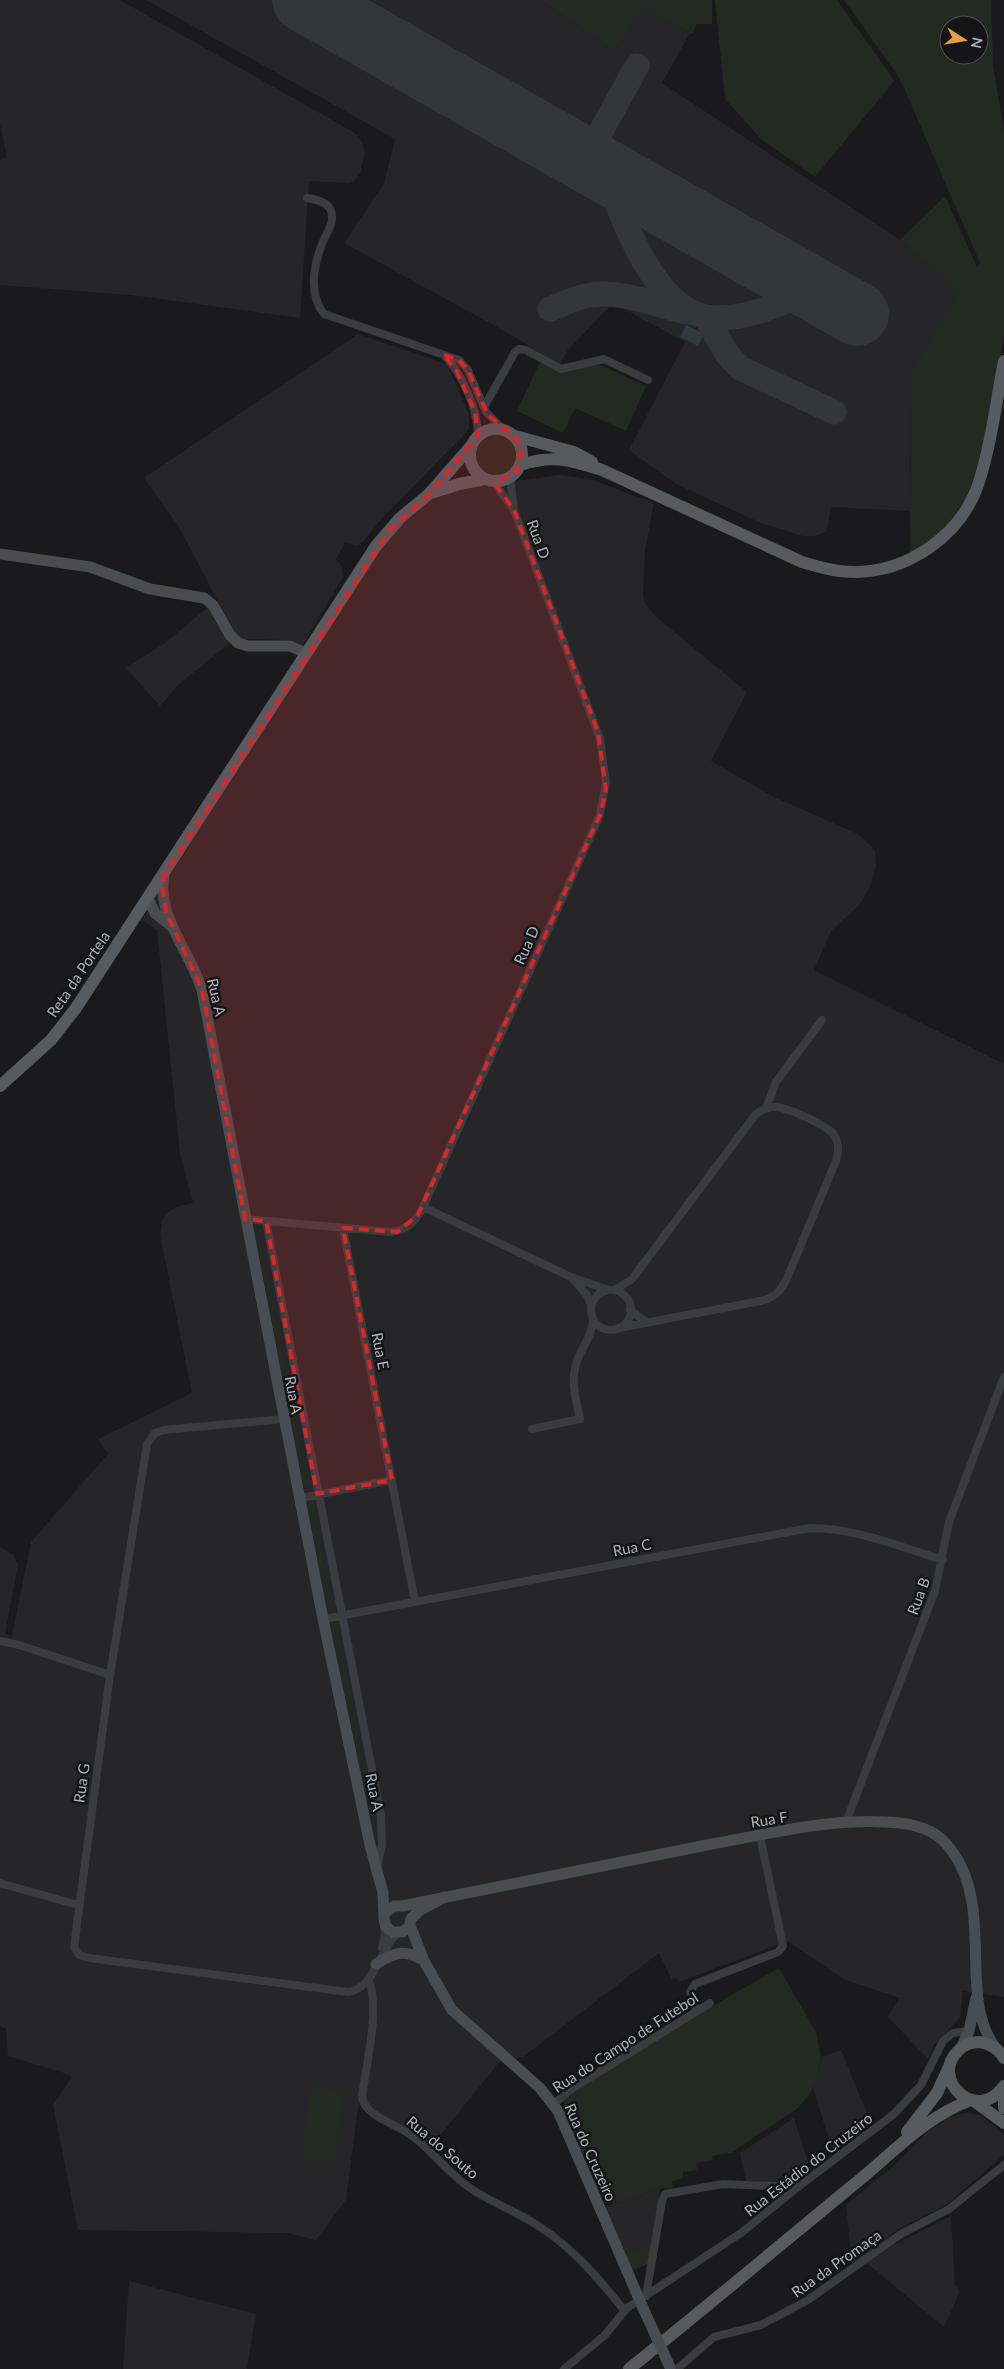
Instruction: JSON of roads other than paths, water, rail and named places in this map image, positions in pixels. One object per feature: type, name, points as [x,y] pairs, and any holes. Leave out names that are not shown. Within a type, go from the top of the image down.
[{"type":"main road","points":[[429,494],[478,434],[487,430],[503,429],[515,436],[574,452],[602,470],[802,562],[836,571],[868,572],[884,569],[920,554],[933,545],[946,534],[969,504],[982,469],[1004,361]]},
{"type":"main road","points":[[429,494],[459,484],[510,477],[518,471],[522,450],[515,436]]},
{"type":"main road","points":[[470,446],[470,462],[473,469],[489,480]]},
{"type":"main road","points":[[520,465],[552,458],[602,470]]},
{"type":"main road","name":"Reta da Portela","points":[[0,1086],[25,1065],[59,1030],[104,967],[381,540],[400,518],[429,494]]},
{"type":"main road","points":[[894,2148],[937,2093],[955,2054],[961,2048],[979,2042],[1000,2053]]},
{"type":"main road","points":[[949,2067],[949,2077],[961,2096],[973,2101],[1004,2123]]},
{"type":"main road","points":[[629,2369],[861,2179],[894,2148],[944,2112],[973,2101],[991,2099],[1004,2087]]},
{"type":"main road","points":[[1004,2087],[1004,2108]]},
{"type":"street","points":[[307,198],[323,202],[329,208],[332,216],[332,222],[318,257],[314,280],[317,301],[324,314],[459,360],[466,366],[484,407],[492,419],[503,429]]},
{"type":"street","points":[[484,407],[514,354],[519,349],[526,350],[561,368],[604,359],[648,380]]},
{"type":"street","points":[[444,355],[457,372],[471,403],[476,417],[478,434]]},
{"type":"street","points":[[510,477],[514,510]]},
{"type":"street","points":[[489,480],[514,510]]},
{"type":"street","name":"Rua D","points":[[246,1219],[397,1232],[412,1223],[423,1207],[600,815],[606,790],[605,765],[598,732],[514,510]]},
{"type":"street","points":[[0,554],[83,566],[150,589],[204,598],[213,605],[228,632],[238,643],[248,646],[290,646],[306,653]]},
{"type":"street","points":[[164,916],[162,892],[166,872]]},
{"type":"street","points":[[148,899],[159,902],[164,916]]},
{"type":"street","points":[[137,915],[164,916]]},
{"type":"street","name":"Rua A","points":[[164,916],[175,931],[187,954],[202,990],[283,1419],[323,1619],[377,1868]]},
{"type":"street","points":[[766,1108],[776,1082],[822,1020]]},
{"type":"street","points":[[591,1305],[598,1294],[612,1290],[632,1279],[756,1114],[766,1108],[781,1108],[825,1127],[834,1135],[838,1147],[834,1166],[784,1284],[776,1295],[765,1300],[619,1328],[607,1329],[601,1327],[592,1318]]},
{"type":"street","points":[[423,1207],[572,1277],[612,1290],[628,1300]]},
{"type":"street","points":[[266,1220],[381,1816],[382,1850],[377,1868],[383,1893],[384,1940],[376,1964]]},
{"type":"street","name":"Rua E","points":[[343,1228],[414,1602]]},
{"type":"street","points":[[532,1429],[580,1419],[574,1391],[574,1374],[580,1354],[587,1342],[592,1318],[591,1305],[584,1291],[572,1277]]},
{"type":"street","points":[[619,1328],[628,1320],[630,1310],[628,1300],[632,1279]]},
{"type":"street","points":[[630,1310],[647,1322]]},
{"type":"street","points":[[587,1342],[607,1329]]},
{"type":"street","name":"Rua B","points":[[846,1822],[935,1591],[943,1560],[949,1522],[1004,1377]]},
{"type":"street","name":"Rua G","points":[[283,1419],[164,1430],[155,1433],[149,1440],[144,1456],[110,1675],[78,1905],[74,1947],[79,1955],[89,1958],[348,1992],[360,1989],[368,1980]]},
{"type":"street","points":[[300,1498],[392,1480]]},
{"type":"street","name":"Rua C","points":[[323,1619],[810,1528],[832,1528],[855,1533],[943,1560]]},
{"type":"street","points":[[0,1641],[19,1645],[110,1675]]},
{"type":"street","name":"Rua F","points":[[445,1898],[760,1836],[846,1822],[886,1822],[921,1827],[934,1833],[952,1850],[963,1869],[972,1904],[977,1940],[977,1989]]},
{"type":"street","points":[[697,2012],[690,1992],[695,1984],[778,1952],[783,1946],[760,1836]]},
{"type":"street","points":[[377,1868],[388,1891],[400,1906],[408,1911],[424,1961]]},
{"type":"street","points":[[0,1883],[78,1905]]},
{"type":"street","points":[[384,1919],[390,1908],[445,1898]]},
{"type":"street","points":[[368,1980],[386,1947],[399,1933],[425,1907],[445,1898]]},
{"type":"street","points":[[384,1919],[389,1930],[399,1933],[424,1961]]},
{"type":"street","points":[[376,1964],[400,1952],[414,1955],[424,1961]]},
{"type":"street","name":"Rua do Cruzeiro","points":[[424,1961],[446,2001],[459,2018],[554,2104],[566,2126],[673,2368]]},
{"type":"street","name":"Rua do Souto","points":[[368,1980],[373,1992],[374,2009],[362,2096],[363,2104],[412,2135],[471,2189],[532,2221],[552,2236],[592,2270],[624,2310]]},
{"type":"street","points":[[961,2048],[969,2031],[977,1989]]},
{"type":"street","points":[[977,1989],[984,2026],[1000,2053]]},
{"type":"street","name":"Rua do Campo de Futebol","points":[[554,2104],[570,2090],[710,2004]]},
{"type":"street","name":"Rua Estádio do Cruzeiro","points":[[564,2369],[604,2336],[624,2310],[643,2302],[727,2244],[903,2106],[921,2085],[943,2041],[953,2034],[969,2031]]},
{"type":"street","name":"Rua da Promaça","points":[[673,2368],[714,2337],[761,2325],[814,2297],[901,2234],[954,2205],[1004,2165]]},
{"type":"street","points":[[643,2302],[665,2194],[727,2184],[798,2187]]}]
